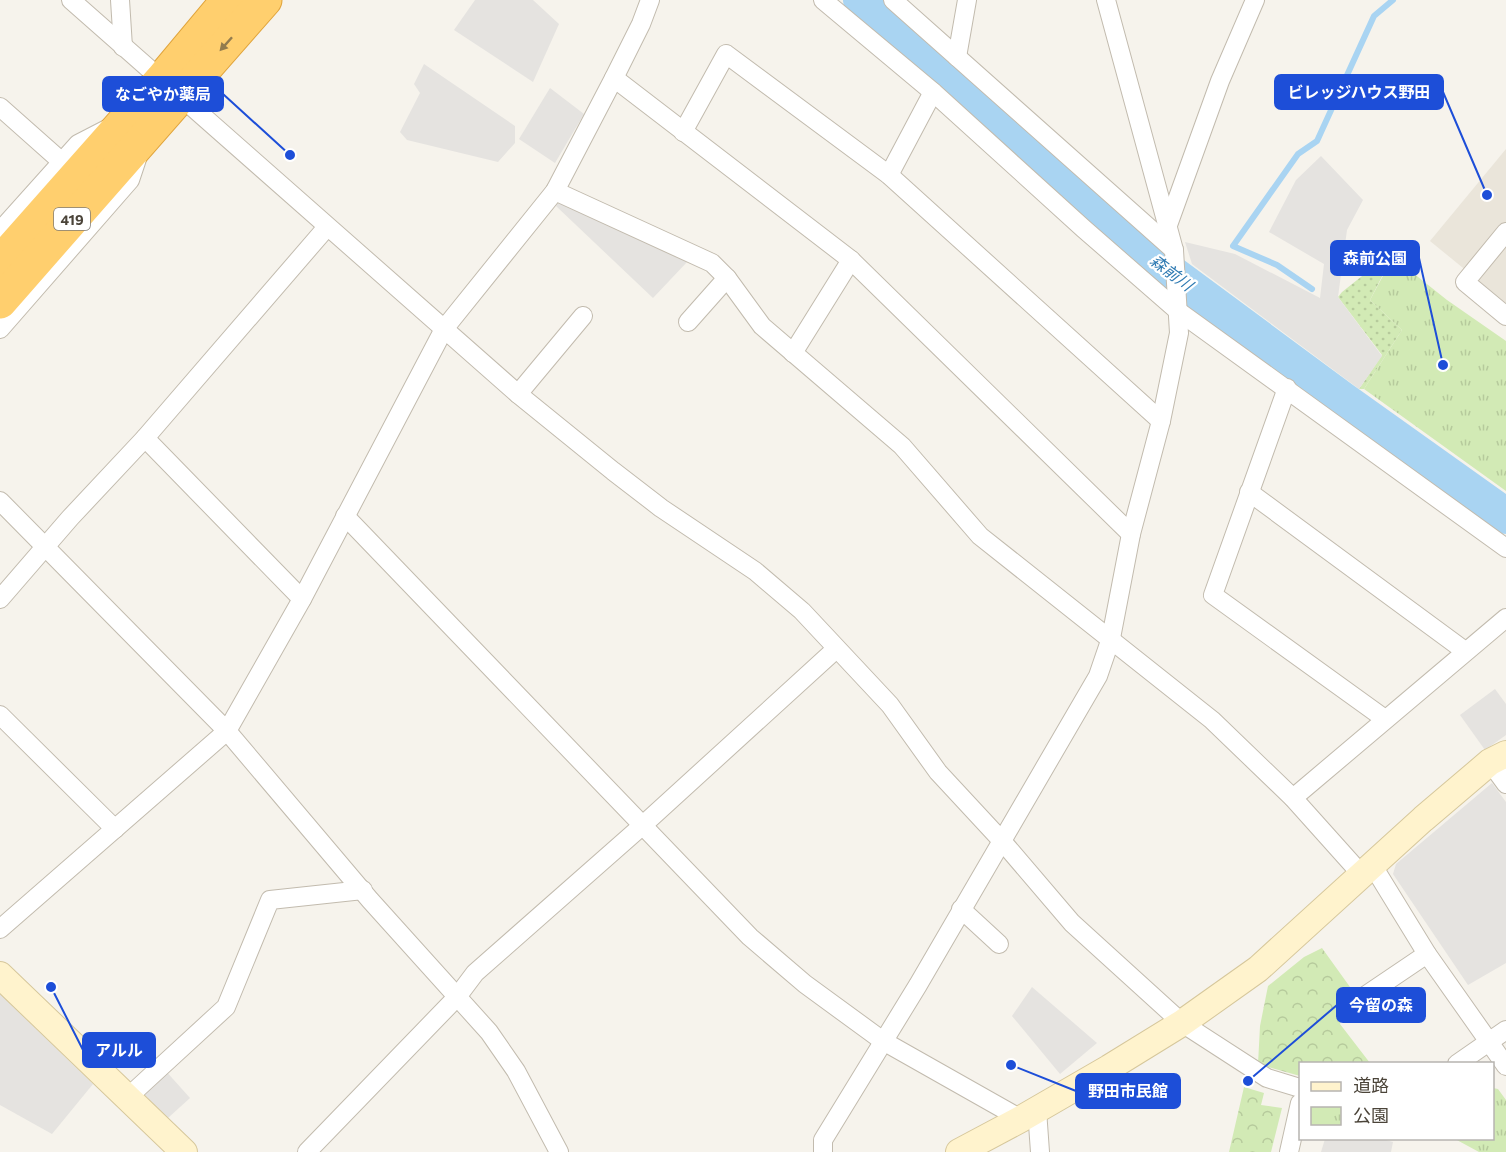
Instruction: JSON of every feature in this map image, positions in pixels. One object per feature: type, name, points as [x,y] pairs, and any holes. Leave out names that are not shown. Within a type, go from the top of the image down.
[{"type":"highway","name":"419","points":[[171,87],[228,0]]},
{"type":"highway","name":"419","points":[[0,302],[135,128],[171,87],[265,0]]},
{"type":"highway","name":"419","points":[[0,262],[135,128]]},
{"type":"street","points":[[71,0],[518,394],[661,508],[756,571],[802,611],[890,705],[938,772],[1002,841],[1072,923],[1182,1023],[1267,1078],[1299,1088]]},
{"type":"street","points":[[120,0],[123,47]]},
{"type":"street","points":[[0,929],[227,731],[302,599],[444,329],[555,191],[641,24],[650,0]]},
{"type":"street","points":[[823,0],[933,92],[1084,229],[1178,310],[1506,548]]},
{"type":"street","points":[[893,0],[1174,250]]},
{"type":"street","points":[[957,57],[967,0]]},
{"type":"street","points":[[823,1152],[823,1140],[1098,676],[1111,638],[1131,534],[1161,421],[1179,333],[1174,250],[1106,0]]},
{"type":"street","points":[[1168,225],[1220,81],[1254,0]]},
{"type":"street","points":[[683,132],[726,54],[889,175],[1161,421]]},
{"type":"street","points":[[614,78],[851,260],[1131,534]]},
{"type":"street","points":[[889,175],[933,92]]},
{"type":"street","points":[[0,107],[62,162]]},
{"type":"street","points":[[0,231],[78,144],[135,128],[130,180],[0,330]]},
{"type":"street","points":[[555,191],[712,263],[727,278],[762,326],[902,446],[980,536],[1212,720],[1367,870],[1506,1066]]},
{"type":"street","points":[[0,599],[70,518],[145,438],[327,227]]},
{"type":"street","points":[[1506,232],[1465,282],[1506,316]]},
{"type":"street","points":[[793,353],[851,260]]},
{"type":"street","points":[[688,322],[727,278]]},
{"type":"street","points":[[518,394],[583,316]]},
{"type":"street","points":[[1287,388],[1213,596],[1385,719]]},
{"type":"street","points":[[145,438],[302,599]]},
{"type":"street","points":[[1249,492],[1466,651]]},
{"type":"street","points":[[0,501],[227,731],[363,890],[489,1032],[516,1071],[559,1152]]},
{"type":"street","points":[[345,516],[750,937],[805,984],[883,1041],[1029,1115],[1040,1152]]},
{"type":"street","points":[[1293,798],[1506,618]]},
{"type":"street","points":[[308,1152],[457,997],[475,973],[643,825],[836,649]]},
{"type":"street","points":[[0,715],[115,829]]},
{"type":"street","points":[[959,1152],[1029,1115],[1182,1023],[1258,969],[1423,819],[1498,758],[1506,784]]},
{"type":"street","points":[[127,1098],[226,1007],[270,900],[363,890]]},
{"type":"street","points":[[961,909],[999,944]]},
{"type":"street","points":[[1353,1004],[1427,954]]},
{"type":"street","points":[[0,975],[184,1152]]},
{"type":"street","points":[[1460,1062],[1506,1030]]},
{"type":"street","points":[[1289,1152],[1299,1107]]},
{"type":"shaded area","points":[[475,0],[533,0],[559,24],[533,82],[454,30]]},
{"type":"shaded area","points":[[424,64],[515,126],[515,143],[498,162],[407,140],[400,132],[420,93],[414,84]]},
{"type":"shaded area","points":[[550,88],[584,114],[555,163],[519,139]]},
{"type":"shaded area","points":[[1506,149],[1506,303],[1430,241]]},
{"type":"shaded area","points":[[1321,156],[1363,200],[1347,230],[1338,297],[1382,356],[1359,389],[1192,264],[1185,242],[1235,254],[1320,298],[1324,264],[1269,232],[1296,180]]},
{"type":"shaded area","points":[[559,201],[687,262],[653,298],[556,206]]},
{"type":"shaded area","points":[[1495,689],[1506,704],[1506,735],[1485,750],[1460,715]]},
{"type":"shaded area","points":[[1492,783],[1506,802],[1506,963],[1468,985],[1393,874],[1396,864]]},
{"type":"shaded area","points":[[1032,987],[1097,1043],[1060,1074],[1012,1016]]},
{"type":"shaded area","points":[[0,994],[93,1084],[52,1134],[0,1105]]},
{"type":"shaded area","points":[[164,1069],[190,1098],[158,1127],[131,1101]]},
{"type":"shaded area","points":[[1325,1140],[1393,1142],[1391,1152],[1321,1152]]},
{"type":"green space","points":[[1396,249],[1370,300],[1402,330],[1364,389],[1359,389],[1382,355],[1338,297]]},
{"type":"green space","points":[[1393,257],[1447,300],[1506,341],[1506,491],[1364,389],[1402,330],[1370,300]]},
{"type":"green space","points":[[1322,948],[1350,987],[1340,1024],[1369,1062],[1299,1062],[1299,1076],[1258,1064],[1260,1026],[1268,986],[1304,957]]},
{"type":"green space","points":[[1244,1087],[1264,1093],[1261,1105],[1282,1108],[1271,1152],[1229,1152]]},
{"type":"green space","points":[[1494,1088],[1498,1089],[1506,1100],[1506,1152],[1479,1152],[1457,1140],[1494,1140]]},
{"type":"waterway","name":"森前川","points":[[861,0],[1155,261],[1343,400],[1506,516]]},
{"type":"waterway","points":[[1312,289],[1277,265],[1233,246],[1298,154],[1317,141],[1374,16],[1393,0]]},
{"type":"place","name":"なごやか薬局","points":[[290,155]]},
{"type":"place","name":"ビレッジハウス野田","points":[[1487,195]]},
{"type":"place","name":"森前公園","points":[[1443,365]]},
{"type":"place","name":"アルル","points":[[51,987]]},
{"type":"place","name":"野田市民館","points":[[1011,1065]]},
{"type":"place","name":"今留の森","points":[[1248,1081]]}]
